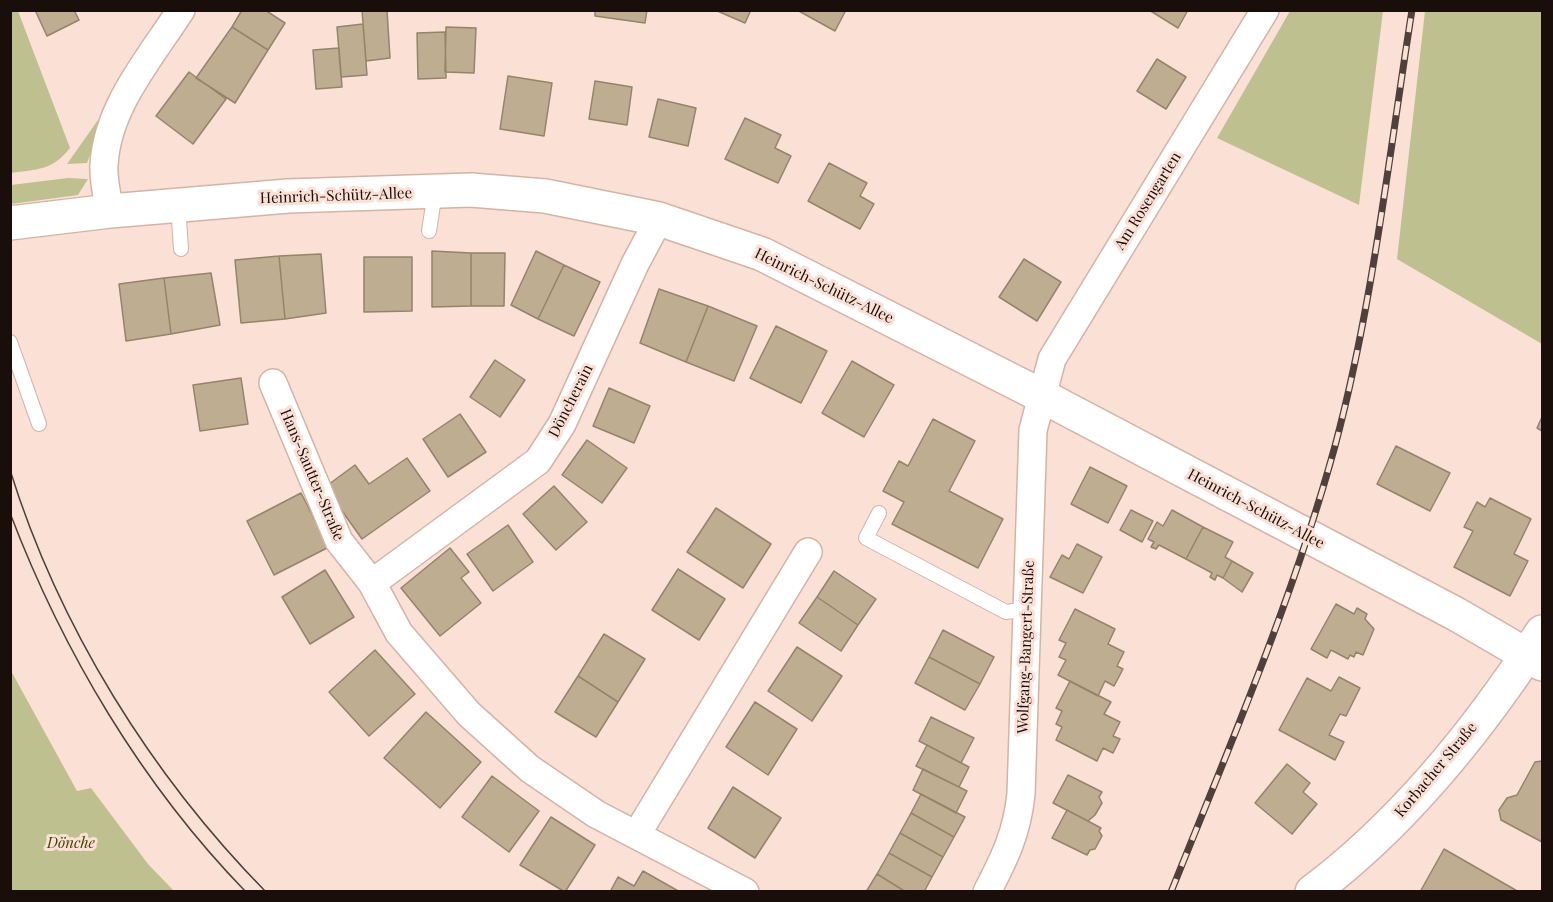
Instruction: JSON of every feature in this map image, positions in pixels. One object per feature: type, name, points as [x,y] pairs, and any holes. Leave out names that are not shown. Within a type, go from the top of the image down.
[{"type":"main road","name":"Heinrich-Schütz-Allee","points":[[10,223],[110,210],[288,196],[471,190],[545,196],[660,219],[762,254],[1042,396],[1456,614],[1538,650]]},
{"type":"main road","name":"Korbacher Straße","points":[[1312,891],[1392,822],[1440,770],[1538,650]]},
{"type":"street","points":[[110,210],[103,168],[106,143],[123,100],[181,10]]},
{"type":"street","name":"Am Rosengarten","points":[[1042,396],[1052,359],[1265,10]]},
{"type":"street","name":"Döncherain","points":[[372,583],[538,461],[562,424],[635,264],[660,219]]},
{"type":"street","name":"Hans-Sautter-Straße","points":[[273,383],[339,541],[372,583],[399,633],[469,714],[530,769],[596,814],[745,891]]},
{"type":"street","name":"Wolfgang-Bangert-Straße","points":[[987,891],[1008,851],[1018,824],[1021,794],[1033,430],[1042,396]]},
{"type":"street","points":[[637,834],[808,552]]},
{"type":"lane","points":[[429,231],[435,192]]},
{"type":"lane","points":[[178,205],[180,249]]},
{"type":"lane","points":[[10,342],[39,424]]},
{"type":"lane","points":[[879,513],[866,538],[1006,612],[1027,609]]},
{"type":"green space","points":[[10,11],[18,11],[70,148],[57,161],[44,168],[11,173]]},
{"type":"green space","points":[[1290,11],[1383,11],[1359,205],[1217,138]]},
{"type":"green space","points":[[1425,11],[1542,11],[1542,344],[1397,259]]},
{"type":"green space","points":[[98,120],[102,123],[87,163],[67,164]]},
{"type":"green space","points":[[68,178],[88,179],[78,195],[11,204],[11,185]]},
{"type":"green space","name":"Dönche","points":[[10,669],[77,791],[91,788],[148,864],[174,891],[11,891]]},
{"type":"building","points":[[35,10],[74,10],[79,20],[47,36]]},
{"type":"building","points":[[242,10],[265,10],[285,23],[268,50],[232,27]]},
{"type":"building","points":[[362,10],[387,10],[390,58],[366,61]]},
{"type":"building","points":[[595,10],[647,10],[645,23],[595,16]]},
{"type":"building","points":[[715,10],[751,10],[745,23]]},
{"type":"building","points":[[797,10],[846,10],[835,31]]},
{"type":"building","points":[[1149,10],[1188,10],[1178,28]]},
{"type":"building","points":[[363,24],[367,75],[341,77],[337,27]]},
{"type":"building","points":[[232,27],[268,50],[235,103],[196,78]]},
{"type":"building","points":[[446,27],[476,28],[474,73],[445,72]]},
{"type":"building","points":[[445,32],[446,78],[418,79],[417,33]]},
{"type":"building","points":[[339,48],[342,87],[316,89],[313,50]]},
{"type":"building","points":[[1157,59],[1186,77],[1166,109],[1137,91]]},
{"type":"building","points":[[189,72],[226,99],[193,144],[156,116]]},
{"type":"building","points":[[508,76],[552,83],[544,136],[500,129]]},
{"type":"building","points":[[595,81],[632,87],[627,125],[589,119]]},
{"type":"building","points":[[658,99],[696,108],[688,146],[649,137]]},
{"type":"building","points":[[745,118],[781,135],[775,148],[791,156],[778,183],[725,159]]},
{"type":"building","points":[[829,163],[867,183],[860,196],[874,204],[860,229],[808,201]]},
{"type":"building","points":[[432,251],[471,253],[471,306],[432,307]]},
{"type":"building","points":[[536,251],[564,265],[538,319],[511,305]]},
{"type":"building","points":[[471,253],[505,253],[504,306],[471,306]]},
{"type":"building","points":[[321,254],[326,313],[285,319],[279,256]]},
{"type":"building","points":[[279,256],[285,319],[241,323],[235,260]]},
{"type":"building","points":[[364,257],[412,257],[412,311],[364,312]]},
{"type":"building","points":[[1024,259],[1061,282],[1037,321],[999,297]]},
{"type":"building","points":[[564,265],[600,282],[574,336],[538,319]]},
{"type":"building","points":[[211,273],[220,325],[171,334],[164,278]]},
{"type":"building","points":[[164,278],[171,334],[126,341],[119,284]]},
{"type":"building","points":[[659,289],[708,306],[686,362],[640,343]]},
{"type":"building","points":[[708,306],[757,326],[734,381],[686,362]]},
{"type":"building","points":[[776,326],[827,351],[801,403],[750,378]]},
{"type":"building","points":[[495,360],[525,380],[500,417],[470,397]]},
{"type":"building","points":[[852,361],[894,385],[864,437],[822,413]]},
{"type":"building","points":[[241,378],[248,424],[200,431],[193,385]]},
{"type":"building","points":[[609,388],[650,406],[634,443],[593,426]]},
{"type":"building","points":[[460,414],[486,452],[448,477],[423,439]]},
{"type":"building","points":[[1542,417],[1542,431],[1537,428]]},
{"type":"building","points":[[933,419],[975,441],[949,491],[1003,519],[978,568],[892,524],[904,502],[883,491],[899,461],[908,466]]},
{"type":"building","points":[[587,440],[627,468],[602,503],[562,475]]},
{"type":"building","points":[[1396,446],[1450,473],[1430,511],[1377,484]]},
{"type":"building","points":[[407,458],[430,491],[362,539],[325,487],[355,465],[369,484]]},
{"type":"building","points":[[1090,467],[1127,486],[1108,523],[1071,504]]},
{"type":"building","points":[[554,486],[587,522],[556,550],[523,514]]},
{"type":"building","points":[[301,493],[329,547],[274,575],[247,521]]},
{"type":"building","points":[[1490,498],[1531,519],[1514,554],[1528,561],[1510,596],[1454,567],[1473,531],[1464,527],[1477,502],[1485,507]]},
{"type":"building","points":[[716,508],[771,544],[743,588],[687,552]]},
{"type":"building","points":[[1131,510],[1153,521],[1142,542],[1120,530]]},
{"type":"building","points":[[1172,510],[1203,527],[1186,559],[1159,545],[1156,549],[1151,547],[1154,542],[1148,539],[1157,522],[1163,526]]},
{"type":"building","points":[[508,525],[533,562],[493,591],[467,554]]},
{"type":"building","points":[[1203,527],[1233,542],[1225,557],[1232,561],[1223,578],[1217,575],[1215,580],[1210,577],[1212,573],[1186,559]]},
{"type":"building","points":[[1077,544],[1102,557],[1083,593],[1050,577],[1062,555],[1069,559]]},
{"type":"building","points":[[450,548],[469,572],[461,578],[481,603],[440,636],[401,588]]},
{"type":"building","points":[[1232,561],[1253,573],[1242,592],[1223,578]]},
{"type":"building","points":[[678,569],[725,599],[699,640],[652,610]]},
{"type":"building","points":[[325,570],[354,617],[310,644],[282,597]]},
{"type":"building","points":[[834,571],[876,599],[858,625],[817,597]]},
{"type":"building","points":[[817,597],[858,625],[841,651],[799,623]]},
{"type":"building","points":[[1336,604],[1354,614],[1357,608],[1367,614],[1365,619],[1374,629],[1363,655],[1356,652],[1354,657],[1350,655],[1348,659],[1331,650],[1327,658],[1311,649]]},
{"type":"building","points":[[1075,609],[1115,629],[1108,644],[1124,652],[1117,666],[1123,669],[1114,686],[1105,681],[1098,696],[1058,675],[1066,660],[1059,657],[1066,643],[1059,640]]},
{"type":"building","points":[[943,630],[994,657],[980,684],[929,657]]},
{"type":"building","points":[[604,634],[645,659],[618,702],[578,676]]},
{"type":"building","points":[[797,647],[842,676],[812,721],[768,691]]},
{"type":"building","points":[[375,650],[415,694],[369,736],[329,692]]},
{"type":"building","points":[[929,657],[980,684],[965,710],[915,683]]},
{"type":"building","points":[[578,676],[618,702],[596,737],[555,712]]},
{"type":"building","points":[[1339,677],[1360,688],[1346,716],[1340,714],[1329,735],[1344,742],[1335,760],[1279,730],[1307,678],[1331,691]]},
{"type":"building","points":[[1070,681],[1111,702],[1104,714],[1120,722],[1113,736],[1120,739],[1113,753],[1103,748],[1097,761],[1056,740],[1062,727],[1056,724],[1062,711],[1056,708]]},
{"type":"building","points":[[755,702],[797,729],[768,775],[726,747]]},
{"type":"building","points":[[426,712],[481,762],[440,808],[384,758]]},
{"type":"building","points":[[931,717],[974,738],[961,763],[919,741]]},
{"type":"building","points":[[927,745],[969,767],[959,787],[916,766]]},
{"type":"building","points":[[1542,761],[1542,842],[1501,820],[1499,810],[1507,798],[1517,795],[1535,762]]},
{"type":"building","points":[[1287,764],[1310,783],[1303,792],[1317,804],[1292,834],[1255,803]]},
{"type":"building","points":[[923,769],[967,791],[956,813],[913,790]]},
{"type":"building","points":[[1068,775],[1102,792],[1099,797],[1102,803],[1095,815],[1088,821],[1053,803]]},
{"type":"building","points":[[492,776],[539,811],[509,852],[462,817]]},
{"type":"building","points":[[733,787],[781,818],[755,858],[708,828]]},
{"type":"building","points":[[921,794],[965,817],[954,837],[911,813]]},
{"type":"building","points":[[1067,810],[1101,828],[1099,831],[1102,836],[1095,849],[1090,850],[1087,855],[1052,838]]},
{"type":"building","points":[[911,813],[954,837],[943,857],[900,833]]},
{"type":"building","points":[[551,817],[595,845],[565,892],[520,865]]},
{"type":"building","points":[[900,833],[943,857],[932,877],[889,853]]},
{"type":"building","points":[[1444,849],[1519,892],[1420,892]]},
{"type":"building","points":[[889,853],[932,877],[924,892],[906,892],[877,874]]},
{"type":"building","points":[[643,871],[680,892],[610,892],[618,877],[634,886]]},
{"type":"building","points":[[877,874],[906,892],[866,892]]},
{"type":"tram line","points":[[10,470],[30,528],[54,586],[113,696],[184,799],[266,892]]},
{"type":"tram line","points":[[10,513],[55,616],[109,714],[173,807],[208,851],[246,892]]},
{"type":"railway","points":[[1171,892],[1280,616],[1335,446],[1370,284],[1412,10]]}]
